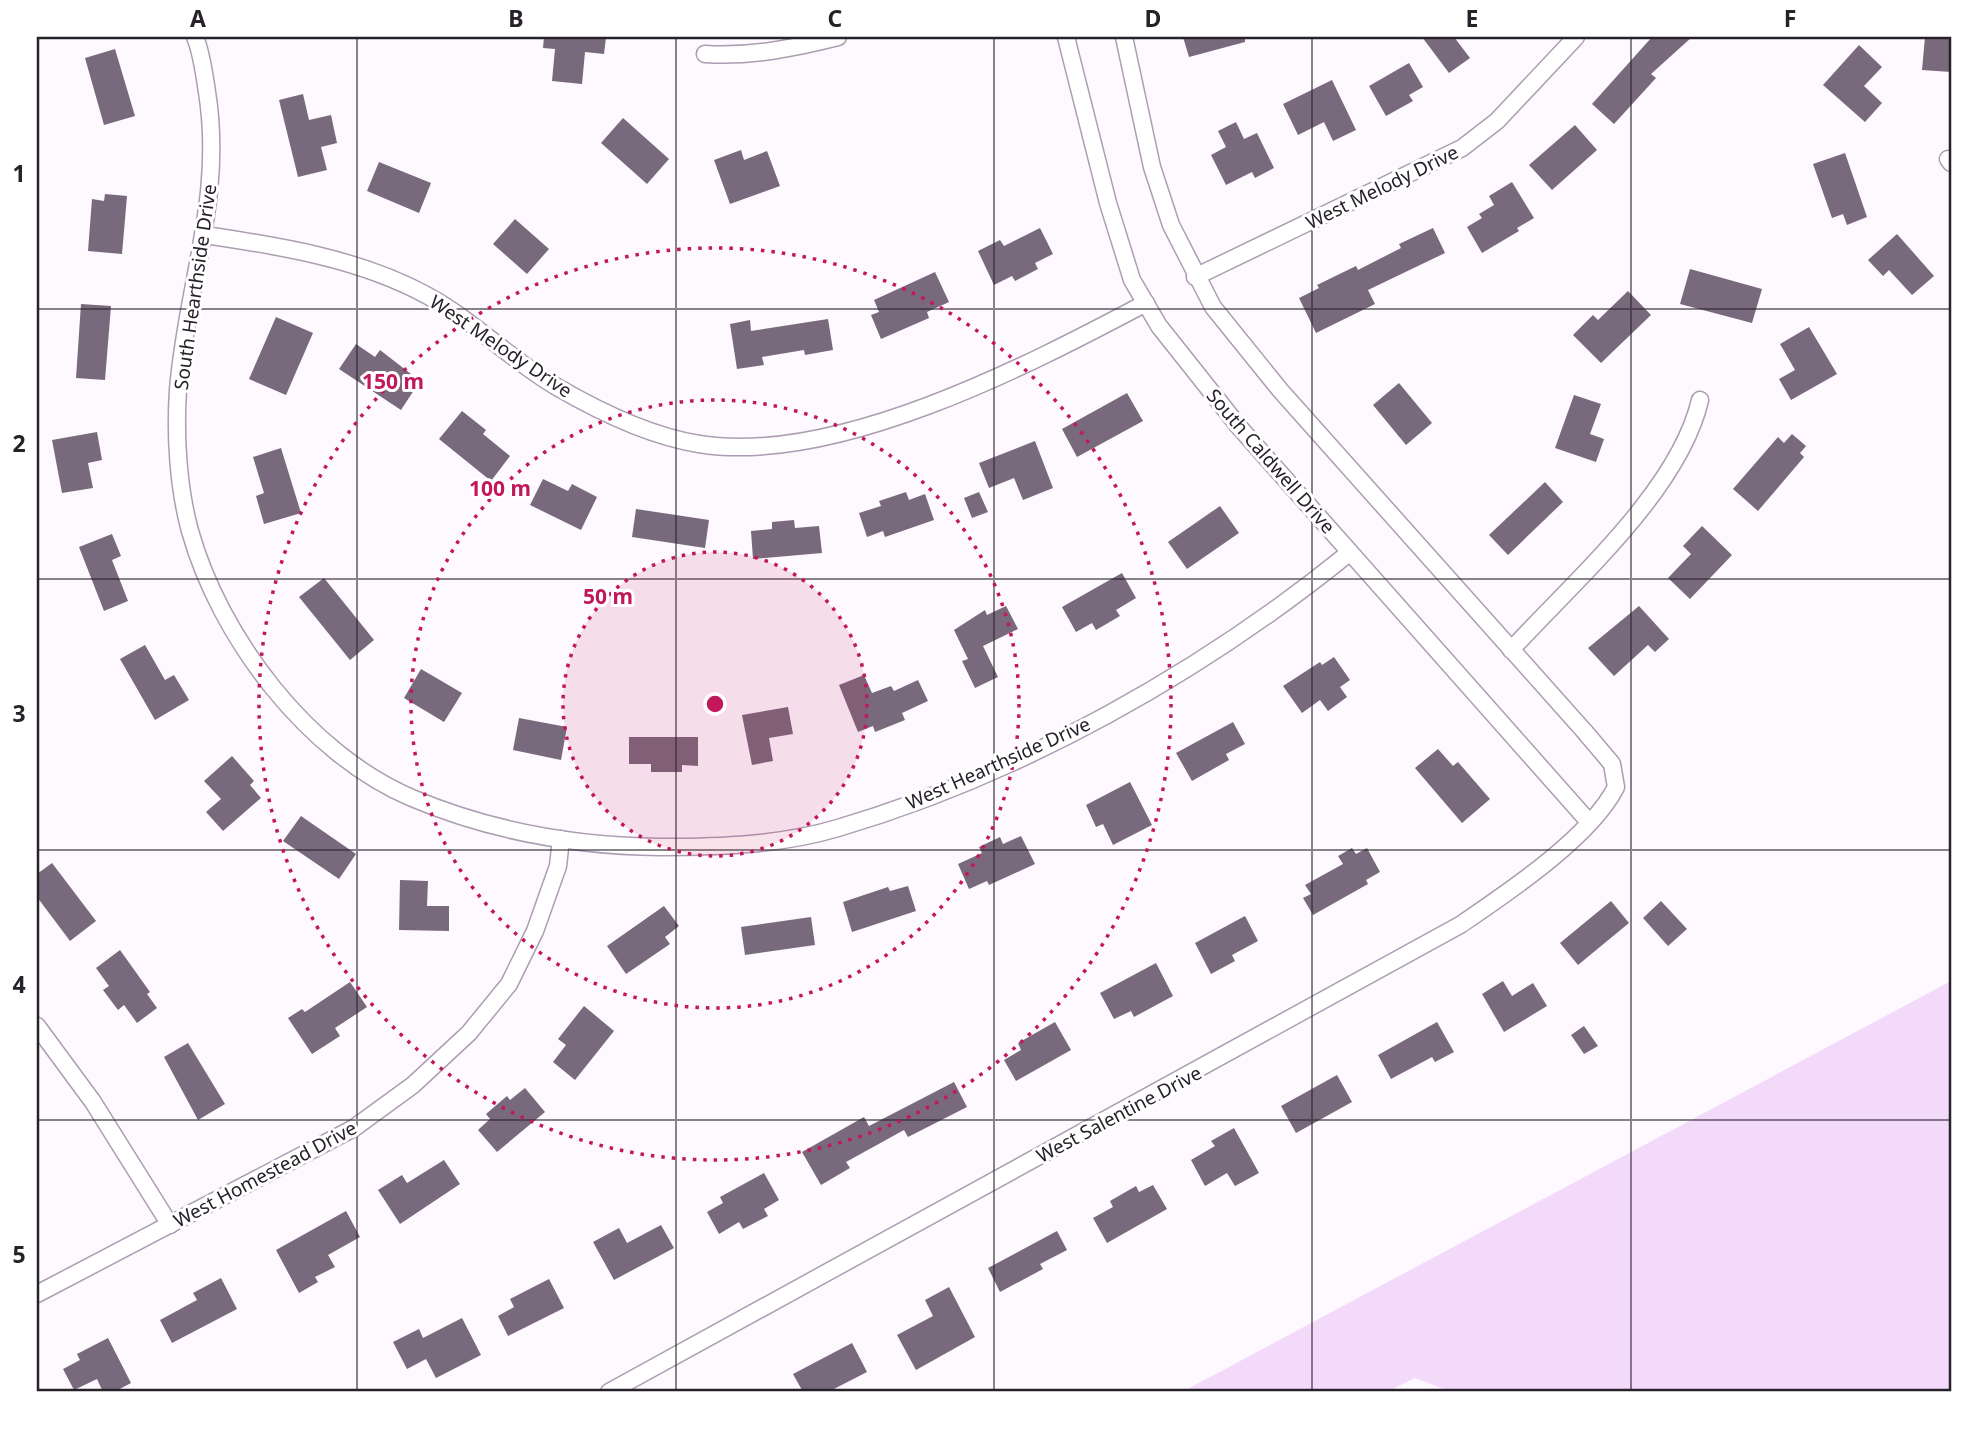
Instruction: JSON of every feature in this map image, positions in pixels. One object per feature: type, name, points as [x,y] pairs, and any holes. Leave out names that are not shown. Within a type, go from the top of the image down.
[{"type":"street","name":"South Hearthside Drive","points":[[195,37],[201,51],[212,121],[212,175],[205,235],[178,390],[178,464],[190,530],[216,596],[250,659],[286,705],[347,759],[409,797],[480,822],[561,839]]},
{"type":"street","points":[[705,54],[733,56],[804,46],[838,37]]},
{"type":"street","name":"South Caldwell Drive","points":[[1066,37],[1112,216],[1132,280],[1146,303],[1189,366],[1349,553],[1589,822]]},
{"type":"street","points":[[1124,37],[1153,167],[1171,225],[1195,277],[1226,327],[1511,650],[1589,569],[1667,474],[1693,426],[1700,400]]},
{"type":"street","name":"West Melody Drive","points":[[1195,277],[1462,148],[1497,121],[1576,37]]},
{"type":"street","name":"West Melody Drive","points":[[205,235],[309,254],[377,272],[429,296],[555,386],[626,423],[699,444],[770,446],[860,430],[959,393],[1146,303]]},
{"type":"street","name":"West Hearthside Drive","points":[[561,839],[623,846],[733,847],[833,830],[933,797],[1040,748],[1154,688],[1225,646],[1349,553]]},
{"type":"street","name":"West Salentine Drive","points":[[609,1392],[1460,925],[1510,891],[1589,822],[1616,787],[1612,764],[1511,650]]},
{"type":"street","name":"West Homestead Drive","points":[[37,1294],[354,1128],[413,1085],[469,1033],[509,984],[535,931],[558,866],[561,839]]},
{"type":"street","points":[[37,1026],[93,1102],[170,1225]]},
{"type":"shaded area","points":[[1951,981],[1951,1392],[1452,1392],[1415,1378],[1386,1392],[1182,1392]]},
{"type":"building","points":[[544,37],[606,37],[604,54],[585,52],[582,84],[552,81],[555,49],[543,48]]},
{"type":"building","points":[[1183,37],[1245,37],[1245,42],[1189,57]]},
{"type":"building","points":[[1422,37],[1454,37],[1470,58],[1449,73]]},
{"type":"building","points":[[1652,37],[1692,37],[1651,74],[1656,78],[1614,124],[1592,104]]},
{"type":"building","points":[[1925,37],[1951,37],[1951,72],[1922,70]]},
{"type":"building","points":[[1859,45],[1882,67],[1864,86],[1882,103],[1865,122],[1823,85]]},
{"type":"building","points":[[115,49],[135,116],[104,125],[85,58]]},
{"type":"building","points":[[1409,63],[1423,87],[1409,95],[1413,101],[1386,116],[1369,86]]},
{"type":"building","points":[[1332,80],[1356,130],[1333,141],[1324,122],[1298,135],[1283,104]]},
{"type":"building","points":[[303,94],[309,120],[331,115],[337,143],[321,147],[327,170],[298,177],[279,100]]},
{"type":"building","points":[[623,118],[669,159],[647,184],[601,143]]},
{"type":"building","points":[[1236,122],[1244,139],[1257,133],[1274,168],[1255,178],[1252,172],[1226,185],[1211,155],[1226,147],[1218,131]]},
{"type":"building","points":[[1575,125],[1597,150],[1552,190],[1529,165]]},
{"type":"building","points":[[741,150],[744,160],[767,151],[780,186],[730,204],[714,160]]},
{"type":"building","points":[[1845,153],[1867,217],[1847,225],[1843,214],[1832,218],[1813,164]]},
{"type":"building","points":[[379,162],[431,183],[419,213],[367,191]]},
{"type":"building","points":[[1512,182],[1534,218],[1517,228],[1519,231],[1482,253],[1467,227],[1482,218],[1479,214],[1494,205],[1489,196]]},
{"type":"building","points":[[105,194],[127,196],[122,254],[88,251],[92,199],[104,201]]},
{"type":"building","points":[[515,219],[549,249],[527,274],[493,244]]},
{"type":"building","points":[[1040,228],[1053,254],[1035,263],[1038,269],[1015,281],[1012,276],[994,285],[978,251],[1000,240],[1004,246]]},
{"type":"building","points":[[1433,228],[1445,253],[1368,290],[1375,304],[1316,333],[1299,298],[1319,288],[1317,285],[1356,266],[1358,270],[1401,248],[1399,244]]},
{"type":"building","points":[[1897,234],[1934,276],[1912,295],[1889,270],[1883,276],[1868,260]]},
{"type":"building","points":[[1690,269],[1762,289],[1752,323],[1680,304]]},
{"type":"building","points":[[935,272],[949,302],[927,312],[929,318],[881,339],[871,315],[879,312],[874,300]]},
{"type":"building","points":[[1628,291],[1651,315],[1601,363],[1573,335],[1593,315],[1598,320]]},
{"type":"building","points":[[81,304],[111,306],[105,380],[76,378]]},
{"type":"building","points":[[276,317],[313,333],[286,395],[249,379]]},
{"type":"building","points":[[828,319],[833,350],[805,355],[804,350],[762,357],[764,365],[737,369],[730,324],[750,320],[751,331]]},
{"type":"building","points":[[1809,327],[1837,374],[1791,400],[1779,379],[1795,370],[1780,344]]},
{"type":"building","points":[[356,344],[375,357],[380,350],[420,381],[401,410],[339,369]]},
{"type":"building","points":[[1399,383],[1432,423],[1406,445],[1373,405]]},
{"type":"building","points":[[1127,393],[1143,421],[1077,457],[1062,429]]},
{"type":"building","points":[[1574,395],[1601,404],[1590,434],[1604,439],[1596,462],[1555,448]]},
{"type":"building","points":[[462,411],[486,430],[483,434],[510,456],[491,481],[439,439]]},
{"type":"building","points":[[97,432],[102,460],[88,463],[93,488],[62,493],[52,440]]},
{"type":"building","points":[[1792,434],[1806,446],[1800,453],[1804,457],[1758,511],[1733,489],[1778,437],[1784,443]]},
{"type":"building","points":[[1035,441],[1053,488],[1023,500],[1014,478],[989,488],[979,463]]},
{"type":"building","points":[[281,448],[301,513],[264,524],[256,496],[264,493],[253,457]]},
{"type":"building","points":[[543,479],[568,491],[572,484],[597,497],[581,530],[530,505]]},
{"type":"building","points":[[1545,482],[1563,502],[1508,555],[1489,535]]},
{"type":"building","points":[[906,492],[909,500],[925,494],[934,520],[885,537],[883,531],[867,537],[859,513],[881,506],[879,501]]},
{"type":"building","points":[[979,492],[988,512],[972,518],[964,498]]},
{"type":"building","points":[[1220,506],[1239,533],[1187,569],[1168,542]]},
{"type":"building","points":[[636,509],[709,520],[705,548],[632,537]]},
{"type":"building","points":[[794,520],[795,528],[819,526],[822,553],[753,559],[751,531],[772,529],[772,522]]},
{"type":"building","points":[[1702,526],[1732,555],[1690,599],[1668,578],[1691,554],[1683,546]]},
{"type":"building","points":[[112,534],[121,556],[112,560],[128,601],[104,611],[79,547]]},
{"type":"building","points":[[1122,573],[1136,598],[1116,610],[1120,616],[1096,630],[1092,623],[1076,632],[1062,607]]},
{"type":"building","points":[[324,578],[374,640],[350,660],[299,597]]},
{"type":"building","points":[[1006,606],[1018,629],[983,646],[998,677],[975,688],[962,661],[968,659],[954,630],[985,610],[987,615]]},
{"type":"building","points":[[1639,606],[1669,639],[1655,652],[1648,645],[1614,676],[1588,648]]},
{"type":"building","points":[[145,645],[165,680],[174,675],[189,700],[155,720],[120,659]]},
{"type":"building","points":[[1334,657],[1350,680],[1340,687],[1347,697],[1328,711],[1320,700],[1302,713],[1283,686],[1320,662],[1322,665]]},
{"type":"building","points":[[421,669],[462,693],[444,722],[404,698]]},
{"type":"building","points":[[864,675],[872,693],[891,686],[894,691],[918,680],[928,701],[902,713],[905,720],[875,732],[873,726],[858,732],[839,685]]},
{"type":"building","points":[[788,707],[793,734],[769,738],[773,761],[752,765],[742,715]]},
{"type":"building","points":[[519,718],[567,727],[561,760],[513,750]]},
{"type":"building","points":[[1233,722],[1245,744],[1226,754],[1229,760],[1192,781],[1176,753]]},
{"type":"building","points":[[629,737],[698,737],[698,766],[682,765],[682,772],[651,772],[651,764],[629,764]]},
{"type":"building","points":[[1438,749],[1453,766],[1458,762],[1490,799],[1462,823],[1415,768]]},
{"type":"building","points":[[232,756],[254,781],[250,785],[261,798],[223,831],[206,812],[221,799],[204,781]]},
{"type":"building","points":[[1130,782],[1152,825],[1113,845],[1103,824],[1096,827],[1086,805]]},
{"type":"building","points":[[301,816],[356,854],[339,879],[283,841]]},
{"type":"building","points":[[1021,836],[1035,864],[989,885],[987,881],[969,889],[958,864],[982,853],[979,847],[1000,837],[1003,844]]},
{"type":"building","points":[[1352,848],[1356,854],[1367,848],[1380,872],[1366,880],[1368,884],[1313,915],[1303,898],[1311,894],[1305,885],[1343,864],[1338,856]]},
{"type":"building","points":[[52,863],[96,921],[70,941],[37,897],[37,874]]},
{"type":"building","points":[[400,880],[428,881],[427,906],[449,906],[449,931],[399,930]]},
{"type":"building","points":[[908,886],[916,911],[852,932],[843,902],[888,887],[890,891]]},
{"type":"building","points":[[1611,901],[1629,923],[1578,965],[1560,943]]},
{"type":"building","points":[[1661,901],[1687,929],[1668,946],[1643,918]]},
{"type":"building","points":[[664,906],[679,926],[665,937],[670,944],[626,974],[607,946]]},
{"type":"building","points":[[1245,916],[1258,941],[1232,955],[1235,961],[1211,974],[1195,943]]},
{"type":"building","points":[[811,917],[815,945],[745,955],[741,927]]},
{"type":"building","points":[[120,950],[150,992],[147,994],[157,1008],[137,1023],[124,1005],[118,1010],[103,990],[109,986],[96,968]]},
{"type":"building","points":[[1156,963],[1173,996],[1134,1017],[1131,1011],[1114,1019],[1100,993]]},
{"type":"building","points":[[1503,981],[1512,996],[1533,983],[1547,1006],[1504,1032],[1482,994]]},
{"type":"building","points":[[350,982],[367,1007],[335,1028],[340,1036],[312,1054],[288,1018],[302,1009],[305,1012]]},
{"type":"building","points":[[584,1006],[614,1031],[575,1080],[553,1062],[566,1045],[558,1039]]},
{"type":"building","points":[[1055,1022],[1071,1050],[1016,1081],[1004,1060],[1021,1050],[1018,1043]]},
{"type":"building","points":[[1437,1022],[1454,1052],[1435,1062],[1432,1057],[1391,1079],[1378,1055]]},
{"type":"building","points":[[1584,1026],[1598,1046],[1584,1054],[1571,1035]]},
{"type":"building","points":[[188,1043],[225,1104],[198,1120],[164,1057]]},
{"type":"building","points":[[1337,1075],[1352,1102],[1296,1133],[1281,1106]]},
{"type":"building","points":[[954,1082],[967,1107],[908,1137],[904,1130],[846,1162],[850,1168],[821,1185],[802,1152],[864,1117],[869,1126]]},
{"type":"building","points":[[525,1088],[545,1112],[497,1152],[478,1130],[490,1119],[486,1114],[507,1096],[510,1100]]},
{"type":"building","points":[[1234,1128],[1259,1173],[1235,1186],[1227,1173],[1205,1186],[1191,1160],[1215,1146],[1211,1141]]},
{"type":"building","points":[[444,1160],[460,1184],[400,1224],[378,1190],[402,1175],[407,1183]]},
{"type":"building","points":[[764,1173],[779,1200],[764,1209],[768,1216],[743,1229],[739,1222],[719,1234],[707,1212],[723,1203],[720,1197]]},
{"type":"building","points":[[1153,1185],[1167,1209],[1107,1243],[1093,1218],[1113,1207],[1110,1201],[1136,1186],[1139,1192]]},
{"type":"building","points":[[346,1211],[360,1237],[328,1255],[335,1267],[315,1277],[318,1282],[299,1293],[276,1250]]},
{"type":"building","points":[[661,1225],[674,1248],[614,1280],[593,1242],[619,1228],[627,1243]]},
{"type":"building","points":[[1057,1231],[1067,1250],[1040,1264],[1043,1269],[1000,1292],[988,1268]]},
{"type":"building","points":[[221,1278],[237,1309],[172,1343],[160,1320],[197,1300],[193,1293]]},
{"type":"building","points":[[549,1279],[564,1308],[508,1336],[498,1316],[514,1307],[510,1299]]},
{"type":"building","points":[[949,1287],[975,1337],[916,1370],[897,1335],[933,1316],[925,1300]]},
{"type":"building","points":[[462,1318],[481,1355],[436,1378],[426,1359],[407,1369],[393,1342],[419,1329],[423,1338]]},
{"type":"building","points":[[108,1338],[131,1383],[114,1392],[103,1392],[97,1379],[74,1390],[63,1369],[80,1360],[77,1354]]},
{"type":"building","points":[[852,1343],[867,1372],[828,1392],[803,1392],[793,1374]]}]
